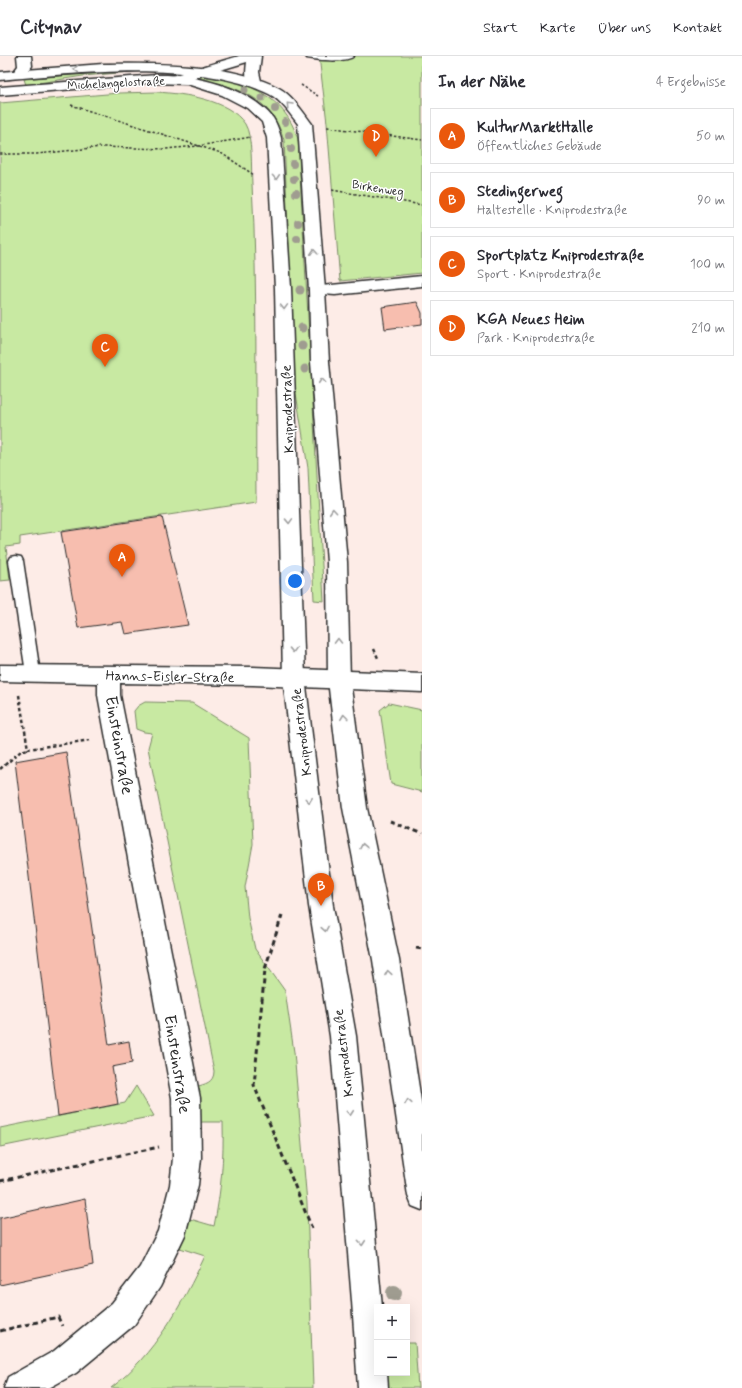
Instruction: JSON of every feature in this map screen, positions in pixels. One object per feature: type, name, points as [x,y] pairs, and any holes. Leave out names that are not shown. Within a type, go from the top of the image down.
[{"type":"main road","points":[[19,74],[24,66],[24,56]]},
{"type":"main road","points":[[177,79],[253,56],[252,72],[254,81]]},
{"type":"main road","name":"Michelangelostraße","points":[[0,76],[123,66],[168,65],[211,68]]},
{"type":"main road","points":[[211,68],[254,81],[275,92],[290,104],[305,124],[317,290],[320,362],[338,562],[339,680],[355,808],[386,960],[422,1196]]},
{"type":"main road","name":"Michelangelostraße","points":[[0,91],[99,82],[177,79],[210,86],[230,93]]},
{"type":"main road","name":"Kniprodestraße","points":[[230,93],[247,102],[268,120],[274,138],[283,288],[294,678],[321,906],[343,1036],[367,1301],[373,1388]]},
{"type":"main road","points":[[317,290],[335,290],[422,281]]},
{"type":"main road","name":"Hanns-Eisler-Straße","points":[[16,673],[294,678],[422,683]]},
{"type":"main road","name":"Einsteinstraße","points":[[20,1388],[65,1362],[123,1314],[150,1278],[171,1235],[185,1179],[187,1158],[186,1098],[111,703],[109,675]]},
{"type":"lane","points":[[310,56],[322,58],[350,56]]},
{"type":"lane","points":[[16,561],[16,673]]},
{"type":"path","points":[[66,104],[221,153],[257,178]]},
{"type":"path","points":[[322,127],[422,140]]},
{"type":"path","points":[[0,154],[37,154],[102,147],[165,149],[198,146],[256,136]]},
{"type":"path","name":"Birkenweg","points":[[332,190],[422,205]]},
{"type":"path","points":[[16,673],[28,749]]},
{"type":"path","points":[[0,769],[21,751],[91,740]]},
{"type":"path","points":[[390,821],[422,834]]},
{"type":"path","points":[[282,915],[265,969],[254,1085],[313,1231]]},
{"type":"path","points":[[416,948],[422,949]]},
{"type":"path","points":[[0,1181],[159,1147]]},
{"type":"path","points":[[0,1331],[58,1317],[63,1328]]},
{"type":"green space","points":[[319,56],[422,56],[422,273],[340,281],[327,123]]},
{"type":"green space","points":[[129,70],[142,71],[83,76],[26,85],[24,79]]},
{"type":"green space","points":[[211,74],[252,88],[275,102],[292,124],[298,139],[324,601],[314,600],[308,468],[295,387],[284,140],[278,125],[270,112],[249,95],[237,89],[194,78],[192,75]]},
{"type":"green space","points":[[157,92],[193,96],[217,103],[237,116],[245,124],[248,130],[251,153],[255,264],[256,502],[20,537],[20,545],[6,547],[10,580],[0,581],[0,103],[119,93]]},
{"type":"green space","points":[[145,702],[192,703],[249,738],[253,844],[245,887],[248,918],[255,949],[285,991],[294,1052],[307,1203],[313,1388],[111,1388],[141,1360],[154,1345],[187,1293],[205,1256],[180,1248],[190,1219],[214,1226],[220,1188],[222,1162],[223,1122],[199,1122],[195,1087],[211,1081],[214,1071],[148,748],[152,733],[136,729],[134,711],[138,706]]},
{"type":"green space","points":[[389,703],[422,710],[422,792],[391,784],[380,710]]},
{"type":"green space","points":[[136,1086],[154,1116],[0,1147],[0,1128],[125,1103]]},
{"type":"green space","points":[[410,1343],[415,1343],[418,1388],[386,1388],[385,1376],[410,1376]]},
{"type":"building","points":[[417,302],[422,313],[422,324],[385,329],[382,307]]},
{"type":"building","points":[[162,517],[188,625],[125,634],[122,622],[78,628],[61,532]]},
{"type":"building","points":[[66,752],[109,1045],[129,1041],[132,1063],[112,1067],[118,1104],[58,1116],[15,761]]},
{"type":"building","points":[[85,1199],[93,1265],[0,1285],[0,1218]]},
{"type":"place","name":"KGA Neues Heim","points":[[376,157]]},
{"type":"place","name":"Sportplatz Kniprodestraße","points":[[105,367]]},
{"type":"place","name":"KulturMarktHalle","points":[[122,577]]},
{"type":"place","name":"Stedingerweg","points":[[321,906]]}]
